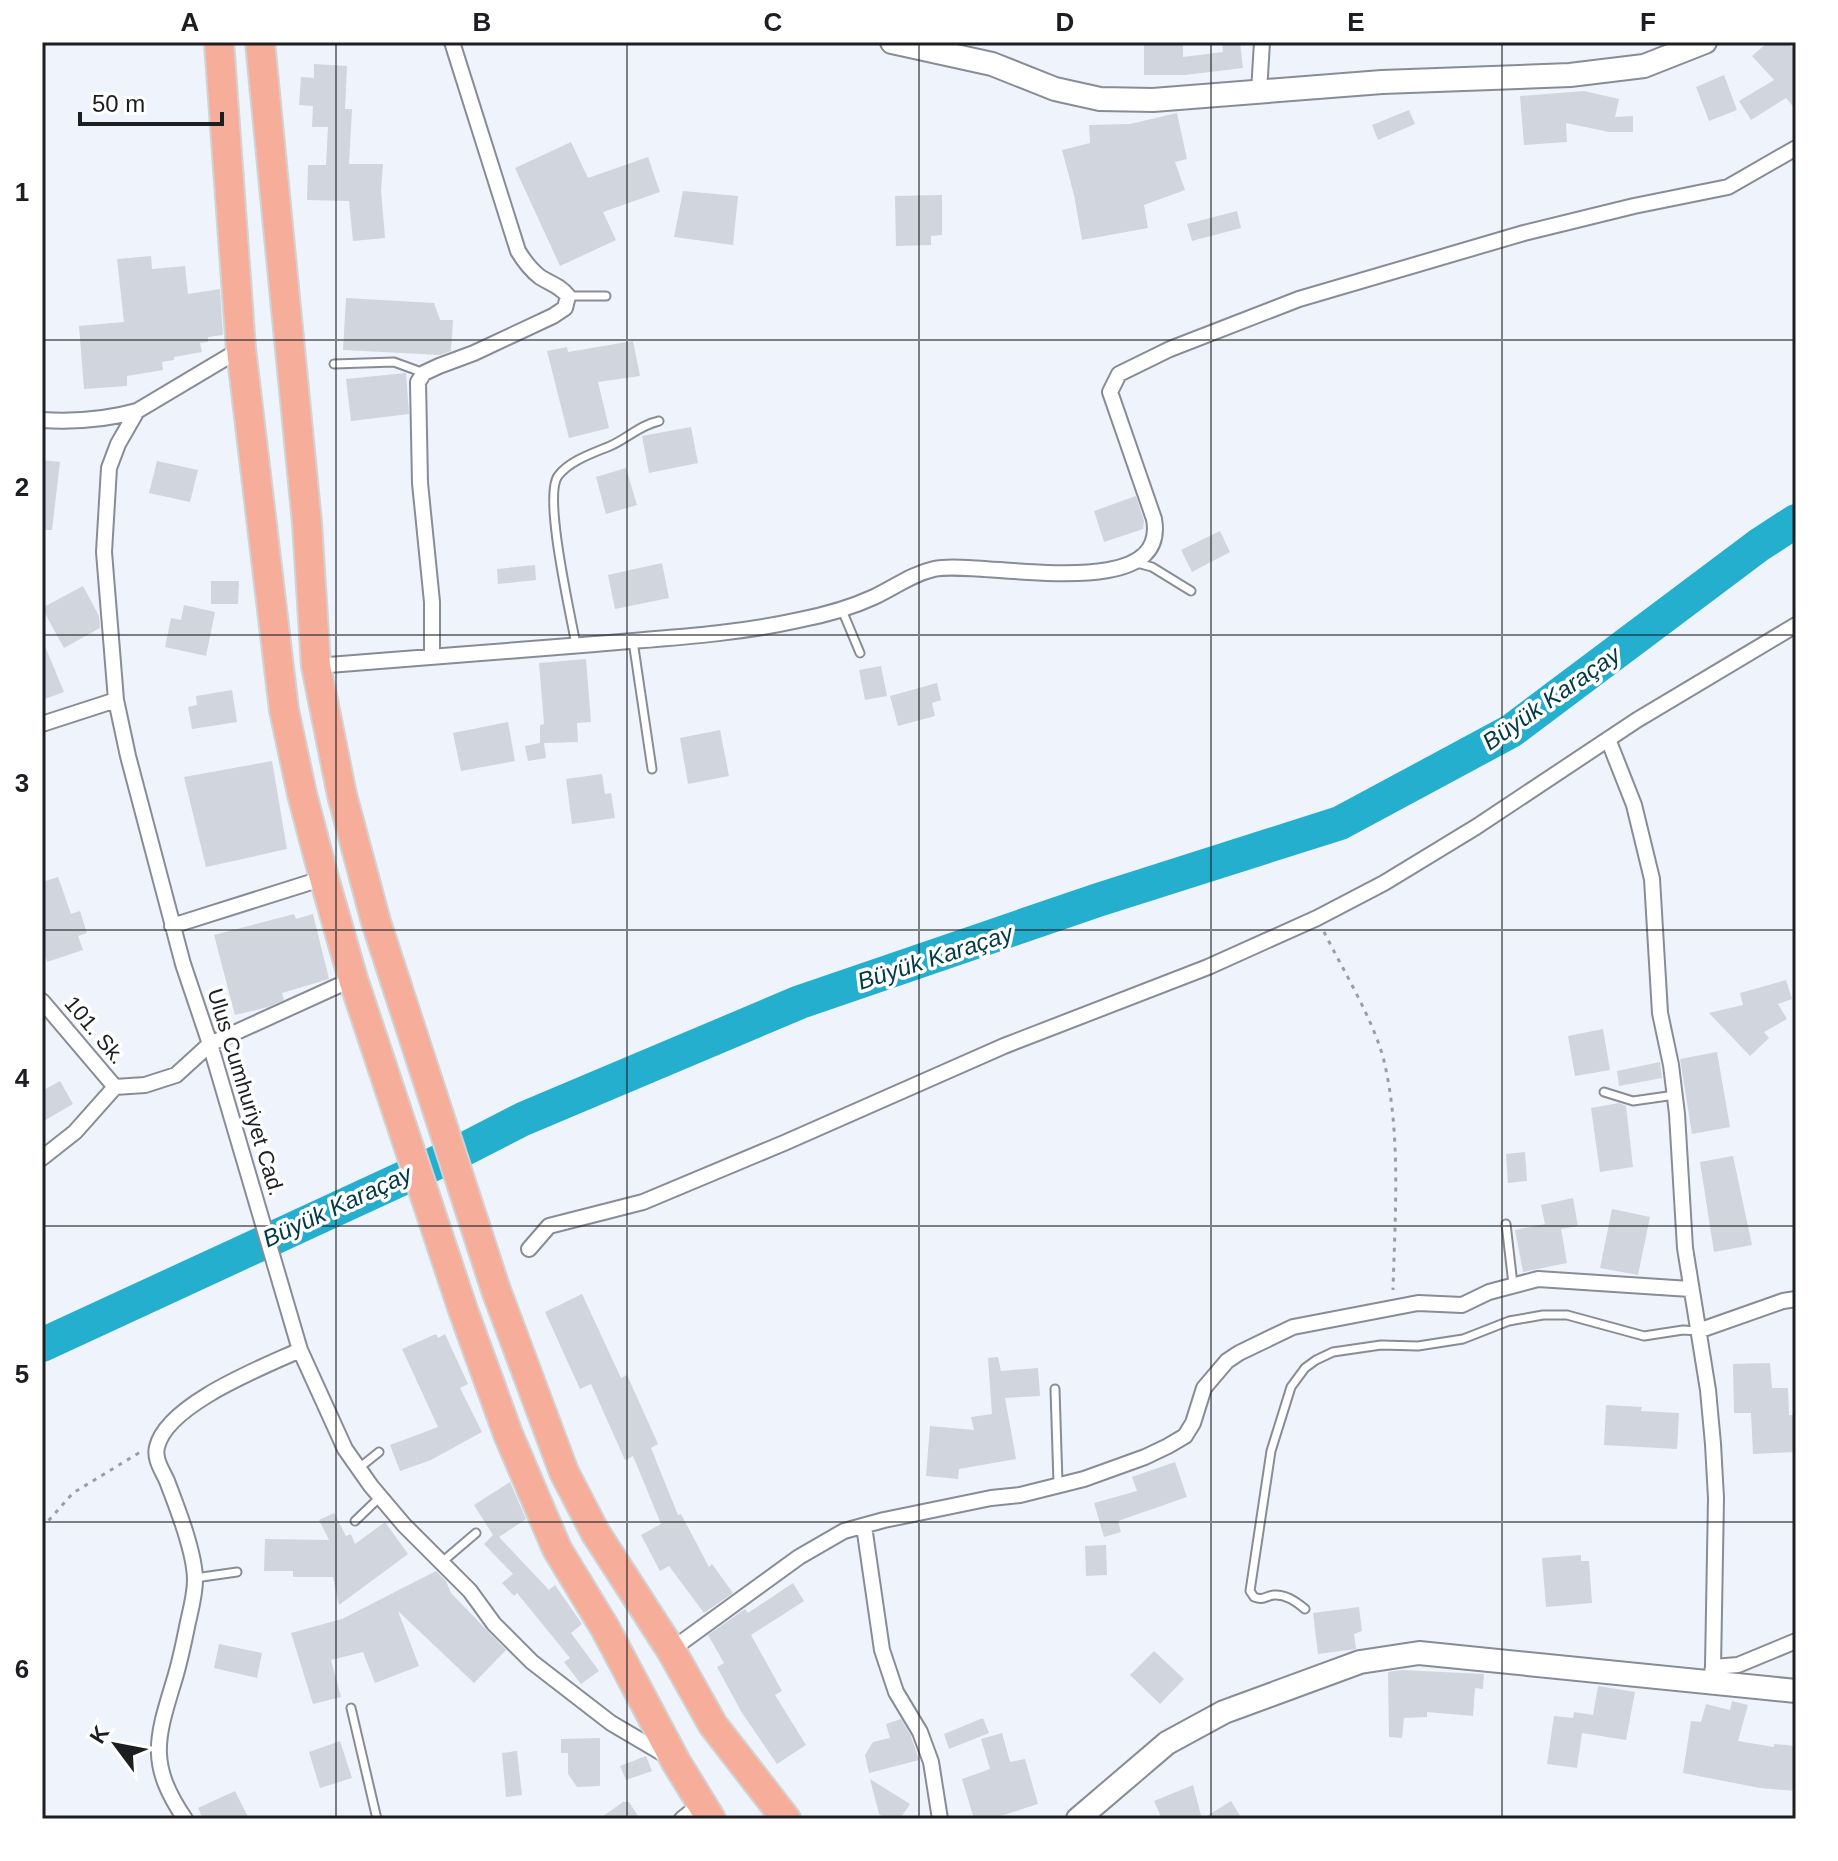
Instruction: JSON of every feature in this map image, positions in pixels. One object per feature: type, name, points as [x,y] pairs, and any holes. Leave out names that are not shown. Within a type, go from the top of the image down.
[{"type":"highway","points":[[219,42],[241,349],[284,710],[324,878],[368,1026],[508,1434],[557,1549],[605,1628],[676,1762],[698,1814]]},
{"type":"highway","points":[[260,42],[304,492],[316,666],[342,795],[399,998],[496,1290],[564,1472],[595,1532],[671,1650],[713,1725],[786,1819]]},
{"type":"street","points":[[432,657],[432,602],[420,483],[418,382],[424,373],[553,316],[565,308],[568,296],[560,286],[541,277],[525,263],[518,251],[452,42]]},
{"type":"street","points":[[892,42],[932,46],[992,64],[1055,89],[1100,99],[1153,100],[1382,82],[1570,75],[1644,66],[1705,42]]},
{"type":"street","points":[[1259,92],[1262,42]]},
{"type":"street","points":[[316,666],[687,637],[798,621],[842,610],[911,576],[957,566],[993,571],[1083,573],[1137,563],[1150,549],[1156,535],[1154,519],[1110,392],[1119,374],[1170,349],[1299,299],[1524,233],[1728,187],[1796,148]]},
{"type":"street","name":"Ulus Cumhuriyet Cad.","points":[[241,349],[137,411],[118,444],[109,468],[104,552],[116,700],[128,756],[172,926],[300,1350],[335,1432],[358,1469],[380,1497],[470,1591],[494,1624],[532,1662],[611,1723],[676,1762]]},
{"type":"street","points":[[42,420],[76,422],[113,418],[137,411]]},
{"type":"street","points":[[529,1249],[549,1226],[643,1202],[839,1120],[1004,1046],[1208,967],[1317,918],[1384,883],[1476,827],[1608,739],[1796,625]]},
{"type":"street","points":[[42,724],[116,700]]},
{"type":"street","points":[[1608,739],[1634,805],[1652,879],[1660,1013],[1675,1095],[1685,1248],[1708,1390],[1714,1458],[1711,1675]]},
{"type":"street","points":[[172,926],[324,878]]},
{"type":"street","points":[[42,1158],[75,1132],[115,1087],[145,1085],[176,1075],[210,1044],[353,979]]},
{"type":"street","name":"101. Sk.","points":[[42,1001],[115,1087]]},
{"type":"street","points":[[671,1650],[826,1539],[864,1526],[991,1498],[1020,1495],[1111,1470],[1145,1457],[1185,1436],[1193,1423],[1204,1388],[1214,1374],[1239,1353],[1293,1327],[1418,1303],[1462,1305],[1513,1284],[1552,1279],[1690,1289]]},
{"type":"street","points":[[1698,1331],[1796,1299]]},
{"type":"street","points":[[185,1819],[165,1785],[160,1766],[159,1737],[162,1714],[178,1668],[195,1578],[177,1512],[157,1460],[157,1447],[164,1432],[188,1408],[225,1384],[300,1350]]},
{"type":"street","points":[[864,1526],[882,1650],[896,1692],[920,1732],[931,1762],[940,1819]]},
{"type":"street","points":[[1711,1675],[1796,1641]]},
{"type":"street","points":[[1078,1819],[1167,1743],[1224,1712],[1360,1662],[1419,1653],[1711,1675],[1796,1691]]},
{"type":"lane","points":[[568,296],[606,296]]},
{"type":"lane","points":[[334,364],[394,362],[424,373]]},
{"type":"lane","points":[[576,645],[555,520],[553,485],[559,474],[584,457],[659,421]]},
{"type":"lane","points":[[1137,563],[1152,567],[1191,591]]},
{"type":"lane","points":[[842,610],[860,653]]},
{"type":"lane","points":[[633,641],[652,769]]},
{"type":"lane","points":[[1604,1092],[1633,1101],[1675,1095]]},
{"type":"lane","points":[[1506,1224],[1513,1284]]},
{"type":"lane","points":[[1305,1609],[1297,1601],[1286,1597],[1274,1595],[1261,1600],[1250,1591],[1271,1451],[1291,1387],[1305,1368],[1333,1352],[1381,1345],[1418,1346],[1463,1339],[1509,1321],[1543,1315],[1567,1315],[1644,1336],[1698,1331]]},
{"type":"lane","points":[[1055,1389],[1058,1483]]},
{"type":"lane","points":[[358,1469],[379,1452]]},
{"type":"lane","points":[[355,1521],[380,1497]]},
{"type":"lane","points":[[442,1562],[476,1533]]},
{"type":"lane","points":[[195,1578],[237,1572]]},
{"type":"lane","points":[[351,1708],[377,1819]]},
{"type":"path","points":[[1317,918],[1363,1007],[1385,1062],[1394,1130],[1393,1307]]},
{"type":"path","points":[[42,1528],[73,1493],[132,1455],[157,1447]]},
{"type":"building","points":[[1144,42],[1183,42],[1183,57],[1223,52],[1222,42],[1240,42],[1243,68],[1185,75],[1144,75]]},
{"type":"building","points":[[1768,42],[1787,42],[1796,51],[1796,110],[1786,98],[1751,120],[1739,101],[1774,80],[1752,56]]},
{"type":"building","points":[[314,64],[347,66],[345,109],[352,109],[349,164],[383,164],[381,190],[385,238],[353,241],[349,201],[307,200],[308,165],[326,165],[328,127],[312,127],[313,106],[299,105],[301,77],[314,78]]},
{"type":"building","points":[[1724,75],[1737,110],[1709,121],[1696,87]]},
{"type":"building","points":[[1584,91],[1619,99],[1615,117],[1633,116],[1633,132],[1609,132],[1566,123],[1567,142],[1524,145],[1520,96]]},
{"type":"building","points":[[1409,110],[1415,124],[1378,140],[1372,125]]},
{"type":"building","points":[[1177,113],[1187,159],[1175,162],[1185,190],[1144,205],[1148,228],[1082,240],[1062,150],[1090,143],[1089,125],[1130,124]]},
{"type":"building","points":[[571,142],[588,178],[648,157],[660,192],[603,212],[616,240],[560,266],[515,168]]},
{"type":"building","points":[[683,191],[738,196],[733,245],[674,237]]},
{"type":"building","points":[[942,195],[942,235],[931,236],[931,245],[896,246],[895,196]]},
{"type":"building","points":[[1237,211],[1241,228],[1192,241],[1187,224]]},
{"type":"building","points":[[151,256],[152,269],[185,266],[188,294],[220,289],[223,335],[208,337],[208,342],[200,343],[202,352],[162,362],[163,370],[127,376],[127,386],[84,389],[79,326],[124,322],[117,259]]},
{"type":"building","points":[[346,298],[434,303],[440,320],[453,320],[451,351],[440,355],[343,350]]},
{"type":"building","points":[[633,341],[640,376],[598,382],[609,428],[569,438],[547,351],[567,347],[568,352]]},
{"type":"building","points":[[406,373],[409,414],[351,421],[346,379]]},
{"type":"building","points":[[691,427],[698,463],[649,473],[642,436]]},
{"type":"building","points":[[42,460],[60,462],[52,530],[42,530]]},
{"type":"building","points":[[157,461],[198,470],[190,502],[149,493]]},
{"type":"building","points":[[626,468],[637,505],[606,514],[596,477]]},
{"type":"building","points":[[1136,496],[1144,521],[1143,529],[1104,542],[1094,511]]},
{"type":"building","points":[[1220,531],[1230,552],[1192,572],[1181,550]]},
{"type":"building","points":[[662,563],[669,598],[615,609],[608,575]]},
{"type":"building","points":[[535,565],[536,580],[498,584],[497,569]]},
{"type":"building","points":[[211,581],[239,581],[238,604],[211,604]]},
{"type":"building","points":[[83,586],[99,616],[100,628],[64,648],[42,608]]},
{"type":"building","points":[[184,605],[215,612],[206,656],[165,647],[171,618],[181,620]]},
{"type":"building","points":[[42,639],[64,692],[42,700]]},
{"type":"building","points":[[586,659],[591,722],[577,723],[578,742],[544,743],[546,758],[528,761],[525,746],[540,743],[540,725],[544,724],[539,663]]},
{"type":"building","points":[[881,666],[887,696],[865,700],[859,670]]},
{"type":"building","points":[[937,683],[941,700],[932,703],[935,716],[898,726],[890,696]]},
{"type":"building","points":[[232,690],[237,722],[192,729],[188,707],[197,705],[196,696]]},
{"type":"building","points":[[508,722],[515,761],[461,771],[453,733]]},
{"type":"building","points":[[720,730],[729,776],[688,784],[680,738]]},
{"type":"building","points":[[272,761],[287,849],[206,867],[184,777]]},
{"type":"building","points":[[602,774],[605,794],[611,793],[615,818],[572,824],[566,779]]},
{"type":"building","points":[[58,877],[71,914],[80,911],[87,933],[78,936],[83,950],[47,962],[42,946],[42,882]]},
{"type":"building","points":[[294,914],[296,919],[313,914],[329,979],[282,993],[284,1000],[268,1007],[235,1015],[214,935]]},
{"type":"building","points":[[1786,980],[1792,999],[1778,1004],[1787,1019],[1764,1032],[1769,1038],[1750,1056],[1709,1013],[1743,1005],[1740,993]]},
{"type":"building","points":[[1603,1029],[1610,1070],[1575,1076],[1568,1036]]},
{"type":"building","points":[[1717,1052],[1730,1127],[1692,1134],[1680,1059]]},
{"type":"building","points":[[1660,1062],[1662,1078],[1619,1086],[1617,1071]]},
{"type":"building","points":[[60,1081],[73,1104],[42,1122],[42,1091]]},
{"type":"building","points":[[1619,1103],[1626,1106],[1633,1167],[1600,1172],[1591,1108]]},
{"type":"building","points":[[1525,1152],[1527,1181],[1508,1183],[1506,1154]]},
{"type":"building","points":[[1733,1156],[1752,1245],[1714,1252],[1700,1162]]},
{"type":"building","points":[[1573,1198],[1578,1226],[1561,1229],[1567,1263],[1523,1272],[1515,1230],[1545,1224],[1541,1205]]},
{"type":"building","points":[[1612,1209],[1650,1217],[1638,1275],[1600,1268]]},
{"type":"building","points":[[582,1294],[621,1378],[627,1375],[658,1444],[651,1448],[678,1515],[681,1514],[709,1567],[712,1564],[733,1593],[704,1613],[669,1566],[660,1571],[641,1535],[661,1524],[633,1456],[625,1460],[591,1384],[580,1389],[545,1312]]},
{"type":"building","points":[[436,1334],[438,1338],[445,1334],[468,1384],[460,1388],[482,1432],[431,1460],[400,1471],[390,1445],[438,1427],[402,1349]]},
{"type":"building","points":[[998,1357],[1001,1371],[1038,1368],[1040,1396],[1005,1398],[1016,1459],[959,1469],[958,1479],[926,1476],[930,1426],[974,1430],[971,1417],[992,1414],[988,1358]]},
{"type":"building","points":[[1770,1363],[1772,1388],[1788,1388],[1789,1415],[1796,1415],[1796,1452],[1753,1454],[1751,1413],[1734,1413],[1733,1364]]},
{"type":"building","points":[[1606,1405],[1679,1413],[1677,1449],[1604,1445]]},
{"type":"building","points":[[1175,1462],[1187,1497],[1118,1521],[1121,1532],[1104,1537],[1094,1503],[1137,1491],[1132,1477]]},
{"type":"building","points":[[510,1482],[526,1519],[499,1537],[549,1590],[555,1585],[582,1624],[571,1633],[599,1671],[581,1684],[564,1662],[570,1658],[517,1593],[514,1596],[502,1583],[513,1574],[484,1544],[493,1535],[474,1505]]},
{"type":"building","points":[[334,1513],[346,1536],[351,1534],[355,1544],[385,1522],[408,1554],[339,1605],[333,1577],[293,1577],[293,1571],[264,1571],[265,1539],[329,1540],[319,1520]]},
{"type":"building","points":[[1106,1545],[1107,1575],[1086,1576],[1085,1546]]},
{"type":"building","points":[[1581,1555],[1581,1561],[1589,1561],[1592,1603],[1546,1607],[1542,1558]]},
{"type":"building","points":[[436,1571],[446,1581],[451,1593],[506,1650],[474,1683],[398,1611],[419,1666],[375,1683],[363,1652],[331,1660],[341,1697],[313,1704],[291,1633],[342,1619]]},
{"type":"building","points":[[793,1583],[804,1601],[751,1635],[782,1691],[775,1695],[806,1745],[777,1764],[742,1713],[717,1667],[724,1663],[708,1635],[745,1609],[748,1613]]},
{"type":"building","points":[[1359,1607],[1362,1631],[1354,1634],[1356,1649],[1318,1654],[1313,1613]]},
{"type":"building","points":[[219,1644],[262,1653],[257,1678],[214,1668]]},
{"type":"building","points":[[1154,1651],[1184,1679],[1160,1704],[1130,1675]]},
{"type":"building","points":[[1388,1672],[1484,1674],[1483,1689],[1475,1688],[1473,1716],[1427,1712],[1427,1717],[1404,1718],[1402,1738],[1389,1737]]},
{"type":"building","points":[[1598,1686],[1635,1692],[1626,1740],[1582,1733],[1577,1768],[1547,1764],[1554,1716],[1573,1718],[1574,1712],[1593,1715]]},
{"type":"building","points":[[1732,1701],[1748,1705],[1738,1741],[1774,1747],[1774,1744],[1796,1746],[1796,1791],[1760,1788],[1683,1773],[1691,1721],[1701,1722],[1706,1704],[1730,1710]]},
{"type":"building","points":[[983,1718],[989,1733],[949,1749],[944,1734]]},
{"type":"building","points":[[901,1719],[919,1760],[869,1773],[865,1755],[873,1742],[890,1738],[886,1724]]},
{"type":"building","points":[[1002,1733],[1010,1762],[1025,1759],[1038,1804],[991,1819],[974,1819],[962,1779],[990,1769],[981,1739]]},
{"type":"building","points":[[600,1738],[600,1786],[577,1787],[568,1774],[568,1753],[561,1753],[561,1739]]},
{"type":"building","points":[[340,1741],[352,1778],[320,1788],[309,1752]]},
{"type":"building","points":[[517,1751],[522,1795],[506,1797],[502,1753]]},
{"type":"building","points":[[646,1756],[652,1771],[626,1780],[620,1766]]},
{"type":"building","points":[[870,1779],[910,1804],[900,1819],[887,1819],[879,1814]]},
{"type":"building","points":[[1193,1785],[1202,1819],[1162,1819],[1154,1801]]},
{"type":"building","points":[[235,1791],[249,1819],[203,1819],[198,1808]]},
{"type":"building","points":[[1231,1801],[1242,1819],[1202,1819]]},
{"type":"building","points":[[623,1802],[629,1802],[640,1819],[599,1819]]},
{"type":"waterway","name":"Büyük Karaçay","points":[[42,1345],[451,1156],[523,1119],[800,1002],[1098,900],[1340,823],[1511,731],[1759,545],[1796,521]]}]
